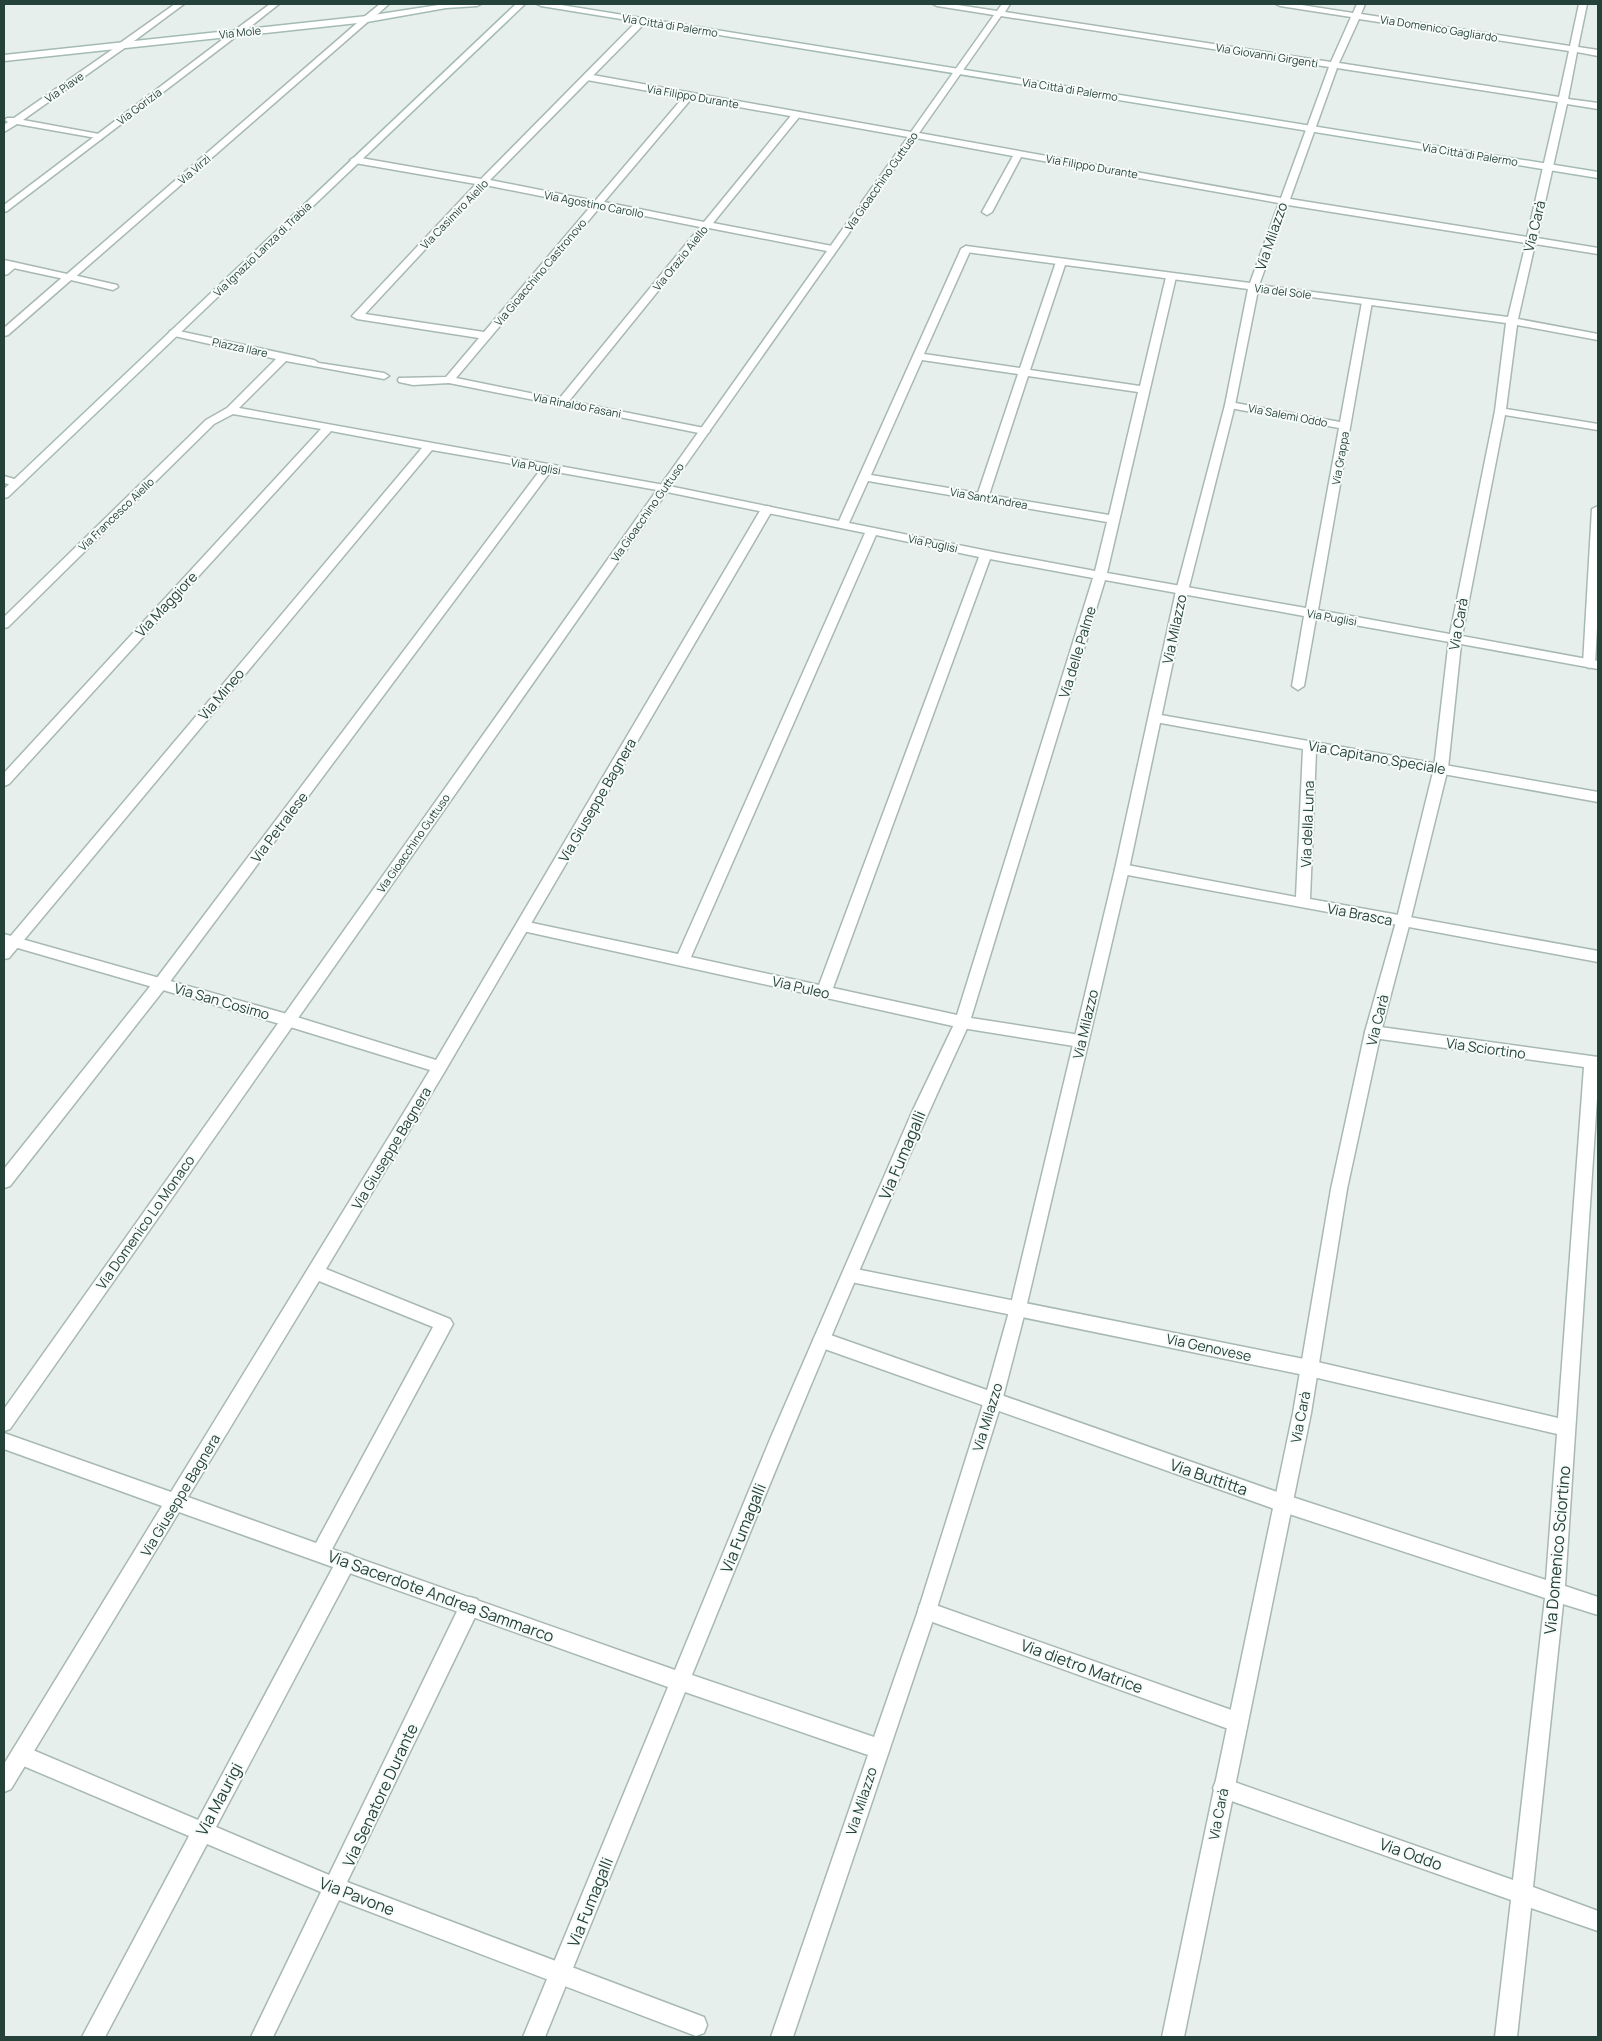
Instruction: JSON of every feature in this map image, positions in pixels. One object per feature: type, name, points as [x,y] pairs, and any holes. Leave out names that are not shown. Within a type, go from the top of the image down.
[{"type":"street","name":"Via Piave","points":[[4,130],[180,4]]},
{"type":"street","name":"Via Gorizia","points":[[4,208],[275,4]]},
{"type":"street","name":"Via Virzì","points":[[4,333],[385,4]]},
{"type":"street","name":"Via Mole","points":[[4,58],[367,19],[446,6],[477,4]]},
{"type":"street","name":"Via Ignazio Lanza di Trabia","points":[[4,495],[521,4]]},
{"type":"street","name":"Via Città di Palermo","points":[[541,4],[1598,174]]},
{"type":"street","name":"Via Giovanni Girgenti","points":[[936,4],[1598,106]]},
{"type":"street","name":"Via Gioacchino Guttuso","points":[[287,1020],[1006,4]]},
{"type":"street","name":"Via Domenico Gagliardo","points":[[1280,4],[1358,10],[1598,53]]},
{"type":"street","name":"Via Carà","points":[[1173,2037],[1302,1413],[1339,1189],[1373,1032],[1403,922],[1441,768],[1455,639],[1500,411],[1512,321],[1550,167],[1583,4]]},
{"type":"street","name":"Via Milazzo","points":[[782,2037],[927,1610],[993,1401],[1018,1308],[1122,869],[1182,591],[1230,405],[1253,288],[1310,128],[1334,65],[1358,10]]},
{"type":"street","name":"Via Casimiro Aiello","points":[[486,336],[357,316],[484,182],[644,20]]},
{"type":"street","name":"Via Filippo Durante","points":[[587,76],[688,96],[1284,201],[1598,251]]},
{"type":"street","name":"Via Gioacchino Castronovo","points":[[449,380],[688,96]]},
{"type":"street","name":"Via Orazio Aiello","points":[[562,402],[797,114]]},
{"type":"street","points":[[4,118],[99,137]]},
{"type":"street","points":[[987,212],[1019,153]]},
{"type":"street","name":"Via Agostino Carollo","points":[[356,160],[484,182],[832,249]]},
{"type":"street","name":"Via del Sole","points":[[918,356],[966,249],[1512,321],[1598,337]]},
{"type":"street","points":[[982,497],[1061,262]]},
{"type":"street","points":[[4,272],[8,264],[113,287]]},
{"type":"street","name":"Via delle Palme","points":[[962,1022],[1100,576],[1171,276]]},
{"type":"street","name":"Via Grappa","points":[[1298,686],[1313,614],[1367,302]]},
{"type":"street","name":"Piazza Ilare","points":[[174,333],[284,357]]},
{"type":"street","points":[[843,524],[918,356],[1144,390]]},
{"type":"street","points":[[284,357],[384,376]]},
{"type":"street","name":"Piazza Ilare","points":[[232,410],[284,357]]},
{"type":"street","name":"Via Rinaldo Fasani","points":[[403,380],[413,382],[449,380],[704,431]]},
{"type":"street","name":"Via Salemi Oddo","points":[[1230,405],[1346,426]]},
{"type":"street","name":"Via Puglisi","points":[[232,410],[664,488],[1100,576],[1594,664]]},
{"type":"street","name":"Via Francesco Aiello","points":[[4,624],[210,422],[232,410]]},
{"type":"street","points":[[1500,411],[1598,428]]},
{"type":"street","name":"Via Maggiore","points":[[4,780],[328,428]]},
{"type":"street","name":"Via Mineo","points":[[4,954],[9,940],[429,446]]},
{"type":"street","name":"Via Petralese","points":[[4,1181],[161,984],[548,468]]},
{"type":"street","name":"Via Sant'Andrea","points":[[864,477],[1113,519]]},
{"type":"street","points":[[4,479],[17,483]]},
{"type":"street","name":"Via Giuseppe Bagnera","points":[[4,1782],[440,1068],[767,509]]},
{"type":"street","points":[[1594,664],[1598,509]]},
{"type":"street","points":[[682,960],[689,948],[872,530]]},
{"type":"street","points":[[824,992],[986,554]]},
{"type":"street","name":"Via Capitano Speciale","points":[[1155,718],[1598,797]]},
{"type":"street","name":"Via della Luna","points":[[1304,903],[1310,746]]},
{"type":"street","name":"Via Brasca","points":[[1122,869],[1598,957]]},
{"type":"street","name":"Via Puleo","points":[[523,926],[962,1022],[1080,1041]]},
{"type":"street","name":"Via San Cosimo","points":[[9,940],[287,1020],[440,1068]]},
{"type":"street","name":"Via Domenico Lo Monaco","points":[[4,1423],[287,1020]]},
{"type":"street","name":"Via Fumagalli","points":[[534,2037],[776,1446],[921,1110],[962,1022]]},
{"type":"street","name":"Via Sciortino","points":[[1373,1032],[1595,1062]]},
{"type":"street","name":"Via Domenico Sciortino","points":[[1506,2037],[1555,1592],[1595,1062]]},
{"type":"street","points":[[316,1272],[444,1324],[320,1553]]},
{"type":"street","name":"Via Genovese","points":[[850,1276],[1018,1308],[1309,1368],[1566,1428]]},
{"type":"street","name":"Via Buttitta","points":[[822,1340],[1283,1503],[1598,1606]]},
{"type":"street","name":"Via Sacerdote Andrea Sammarco","points":[[4,1441],[470,1606],[680,1683],[879,1749]]},
{"type":"street","name":"Via Maurigi","points":[[93,2037],[346,1562]]},
{"type":"street","name":"Via Senatore Durante","points":[[262,2037],[470,1606]]},
{"type":"street","name":"Via dietro Matrice","points":[[927,1610],[1237,1722]]},
{"type":"street","name":"Via Pavone","points":[[21,1754],[335,1888],[696,2025]]},
{"type":"street","name":"Via Oddo","points":[[1223,1788],[1598,1921]]}]
